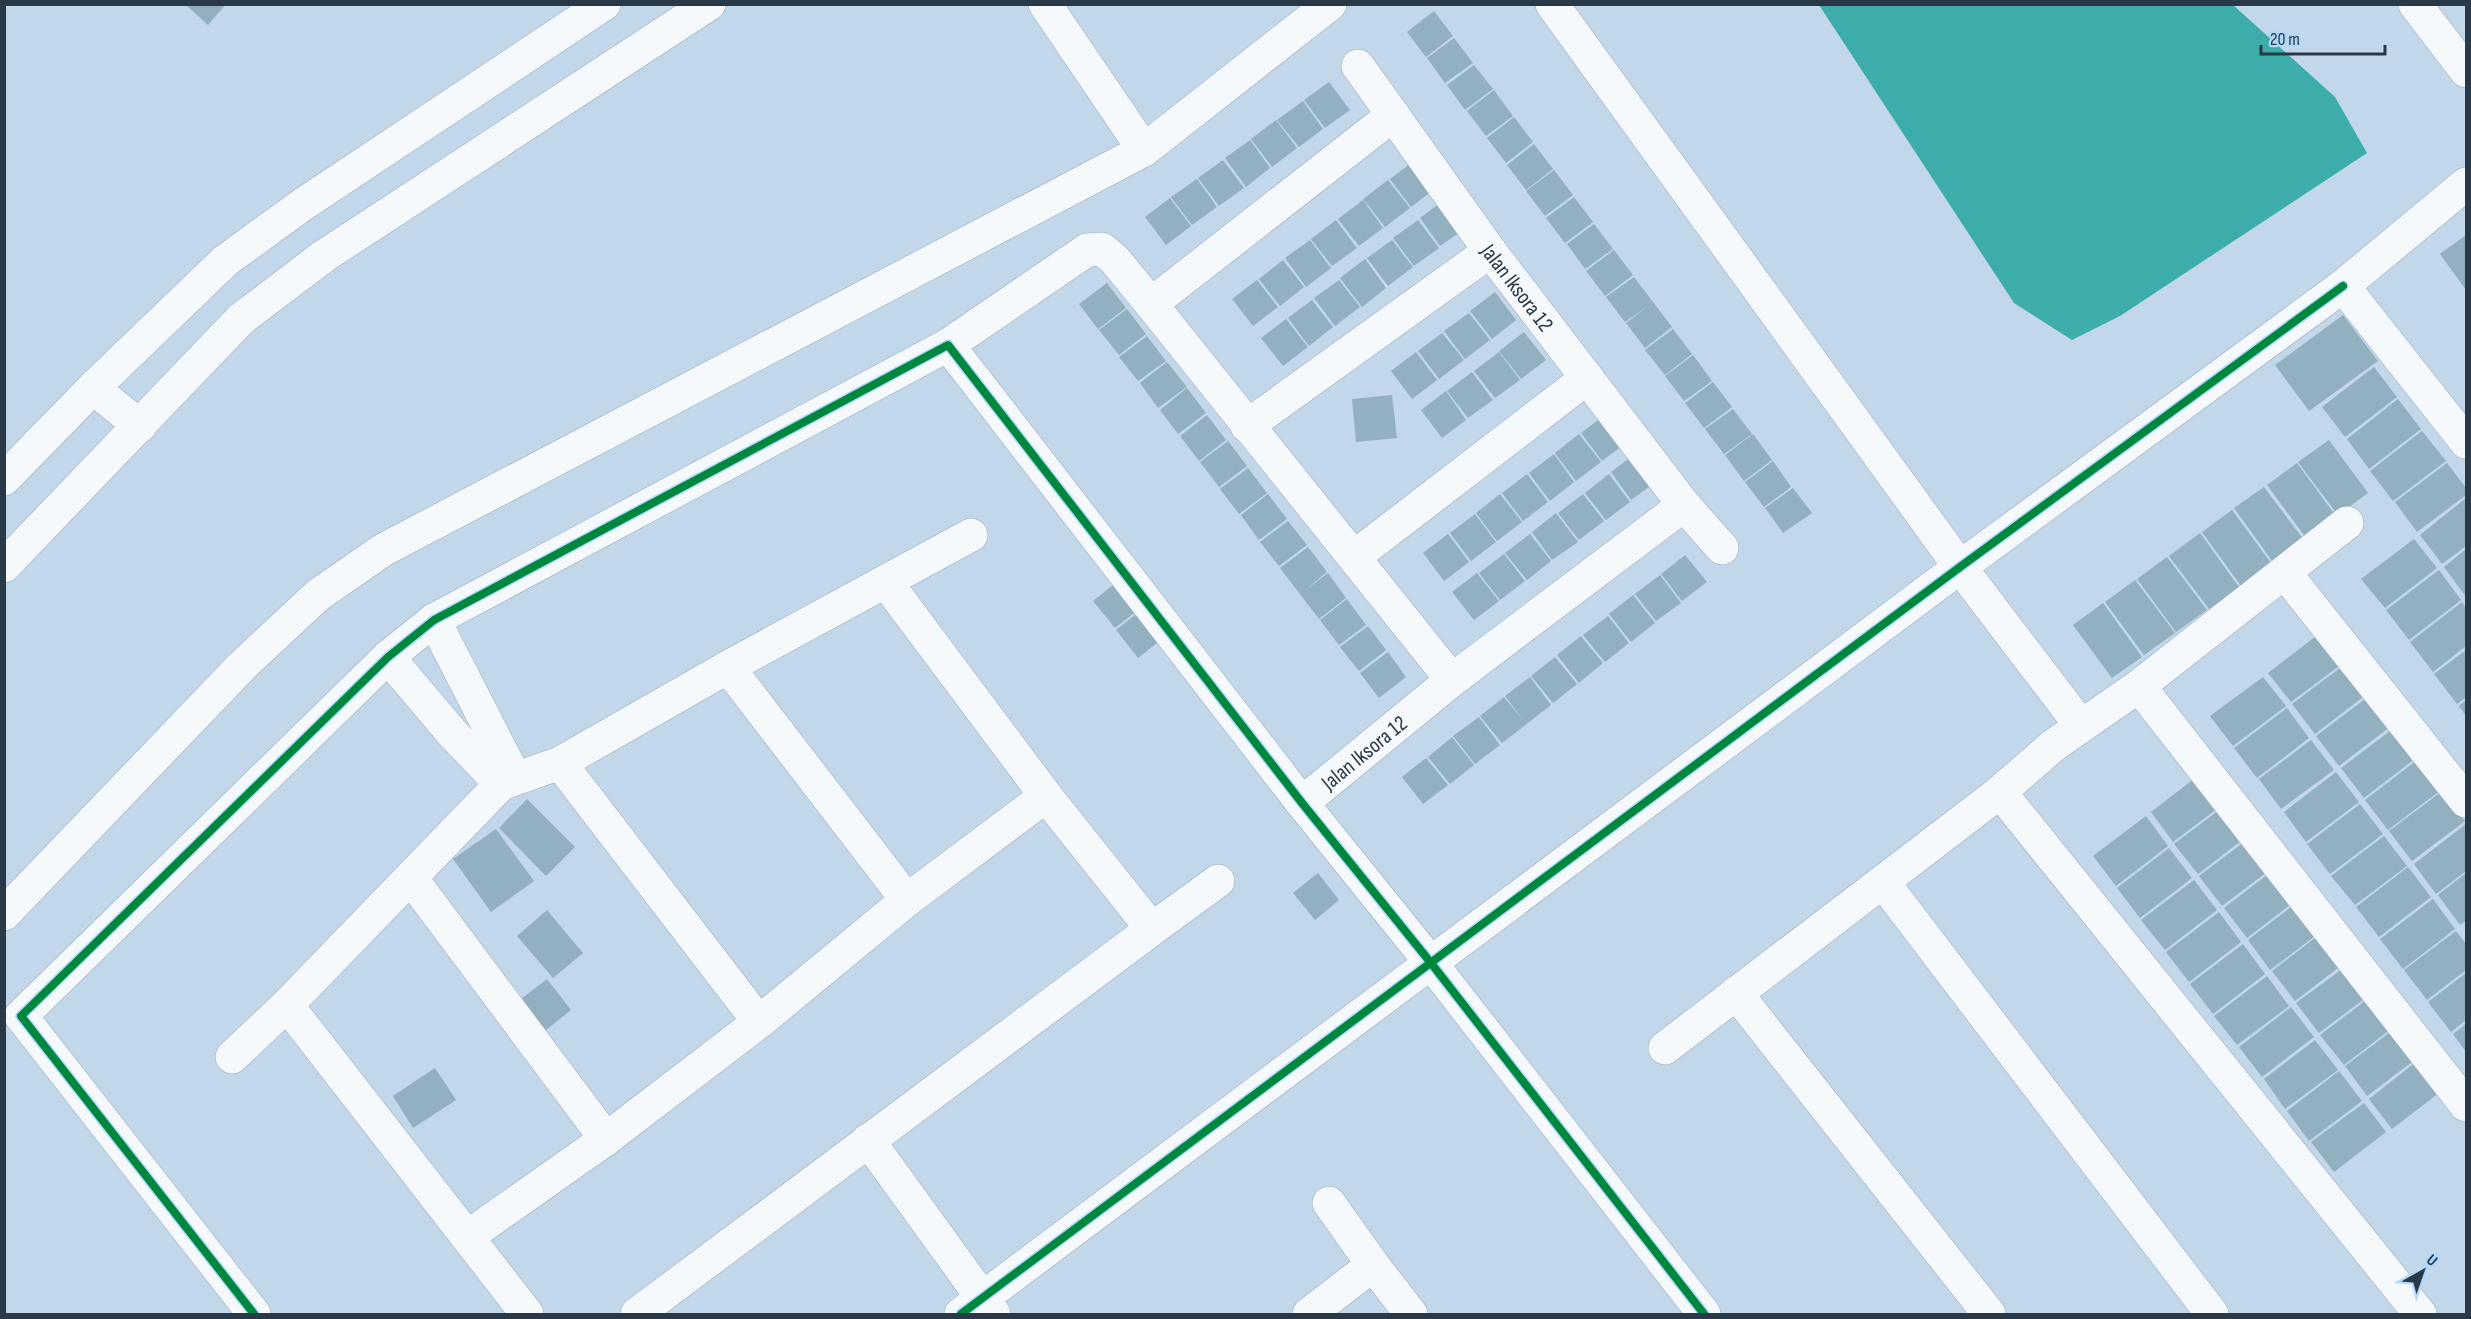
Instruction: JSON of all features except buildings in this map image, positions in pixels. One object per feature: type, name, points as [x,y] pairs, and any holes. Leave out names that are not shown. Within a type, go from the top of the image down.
[{"type":"street","points":[[4,479],[93,388],[225,261],[302,205],[604,4]]},
{"type":"street","points":[[4,566],[241,319],[324,256],[709,4]]},
{"type":"street","points":[[1045,4],[1144,150]]},
{"type":"street","points":[[4,914],[242,666],[318,595],[383,550],[1144,150],[1330,4]]},
{"type":"street","points":[[1552,4],[1960,567],[2081,726]]},
{"type":"street","points":[[2415,4],[2466,71]]},
{"type":"street","name":"Jalan Iksora 12","points":[[1358,66],[1490,251],[1684,505],[1722,548]]},
{"type":"street","points":[[1151,304],[1393,115]]},
{"type":"street","points":[[868,1140],[979,1309],[1431,963],[1960,567],[2343,286],[2466,184]]},
{"type":"street","points":[[254,1314],[13,1023],[388,657],[434,620],[948,345],[1087,250],[1102,249],[1115,260],[1452,680]]},
{"type":"street","points":[[1248,426],[1490,251]]},
{"type":"street","points":[[2343,286],[2466,442]]},
{"type":"street","points":[[948,345],[1302,803],[1431,963],[1704,1314]]},
{"type":"street","points":[[1354,557],[1587,378]]},
{"type":"street","points":[[93,388],[140,426]]},
{"type":"street","name":"Jalan Iksora 12","points":[[1302,803],[1452,680],[1684,505]]},
{"type":"street","points":[[1665,1048],[2000,792],[2081,726],[2139,686],[2347,524]]},
{"type":"street","points":[[232,1057],[287,1005],[508,781],[560,763],[971,535]]},
{"type":"street","points":[[2285,573],[2466,801]]},
{"type":"street","points":[[886,582],[1046,796],[1152,929]]},
{"type":"street","points":[[434,620],[508,781]]},
{"type":"street","points":[[388,657],[453,734],[508,781]]},
{"type":"street","points":[[728,668],[907,900]]},
{"type":"street","points":[[2139,686],[2466,1105]]},
{"type":"street","points":[[560,763],[759,1022]]},
{"type":"street","points":[[2000,792],[2420,1314]]},
{"type":"street","points":[[467,1237],[606,1139],[759,1022],[907,900],[1046,796]]},
{"type":"street","points":[[411,878],[606,1139]]},
{"type":"street","points":[[637,1314],[1218,880]]},
{"type":"street","points":[[1883,882],[2198,1310]]},
{"type":"street","points":[[1737,993],[1989,1314]]},
{"type":"street","points":[[287,1005],[527,1314]]},
{"type":"street","points":[[1329,1203],[1411,1314]]},
{"type":"street","points":[[1309,1314],[1373,1265]]},
{"type":"shaded area","points":[[1819,5],[2233,5],[2335,97],[2367,153],[2120,316],[2072,340],[2014,303]]},
{"type":"cycle path","points":[[961,1314],[1960,567],[2343,286]]},
{"type":"cycle path","points":[[254,1314],[21,1016],[388,657],[434,620],[948,345],[1302,803],[1431,963],[1704,1314]]}]
